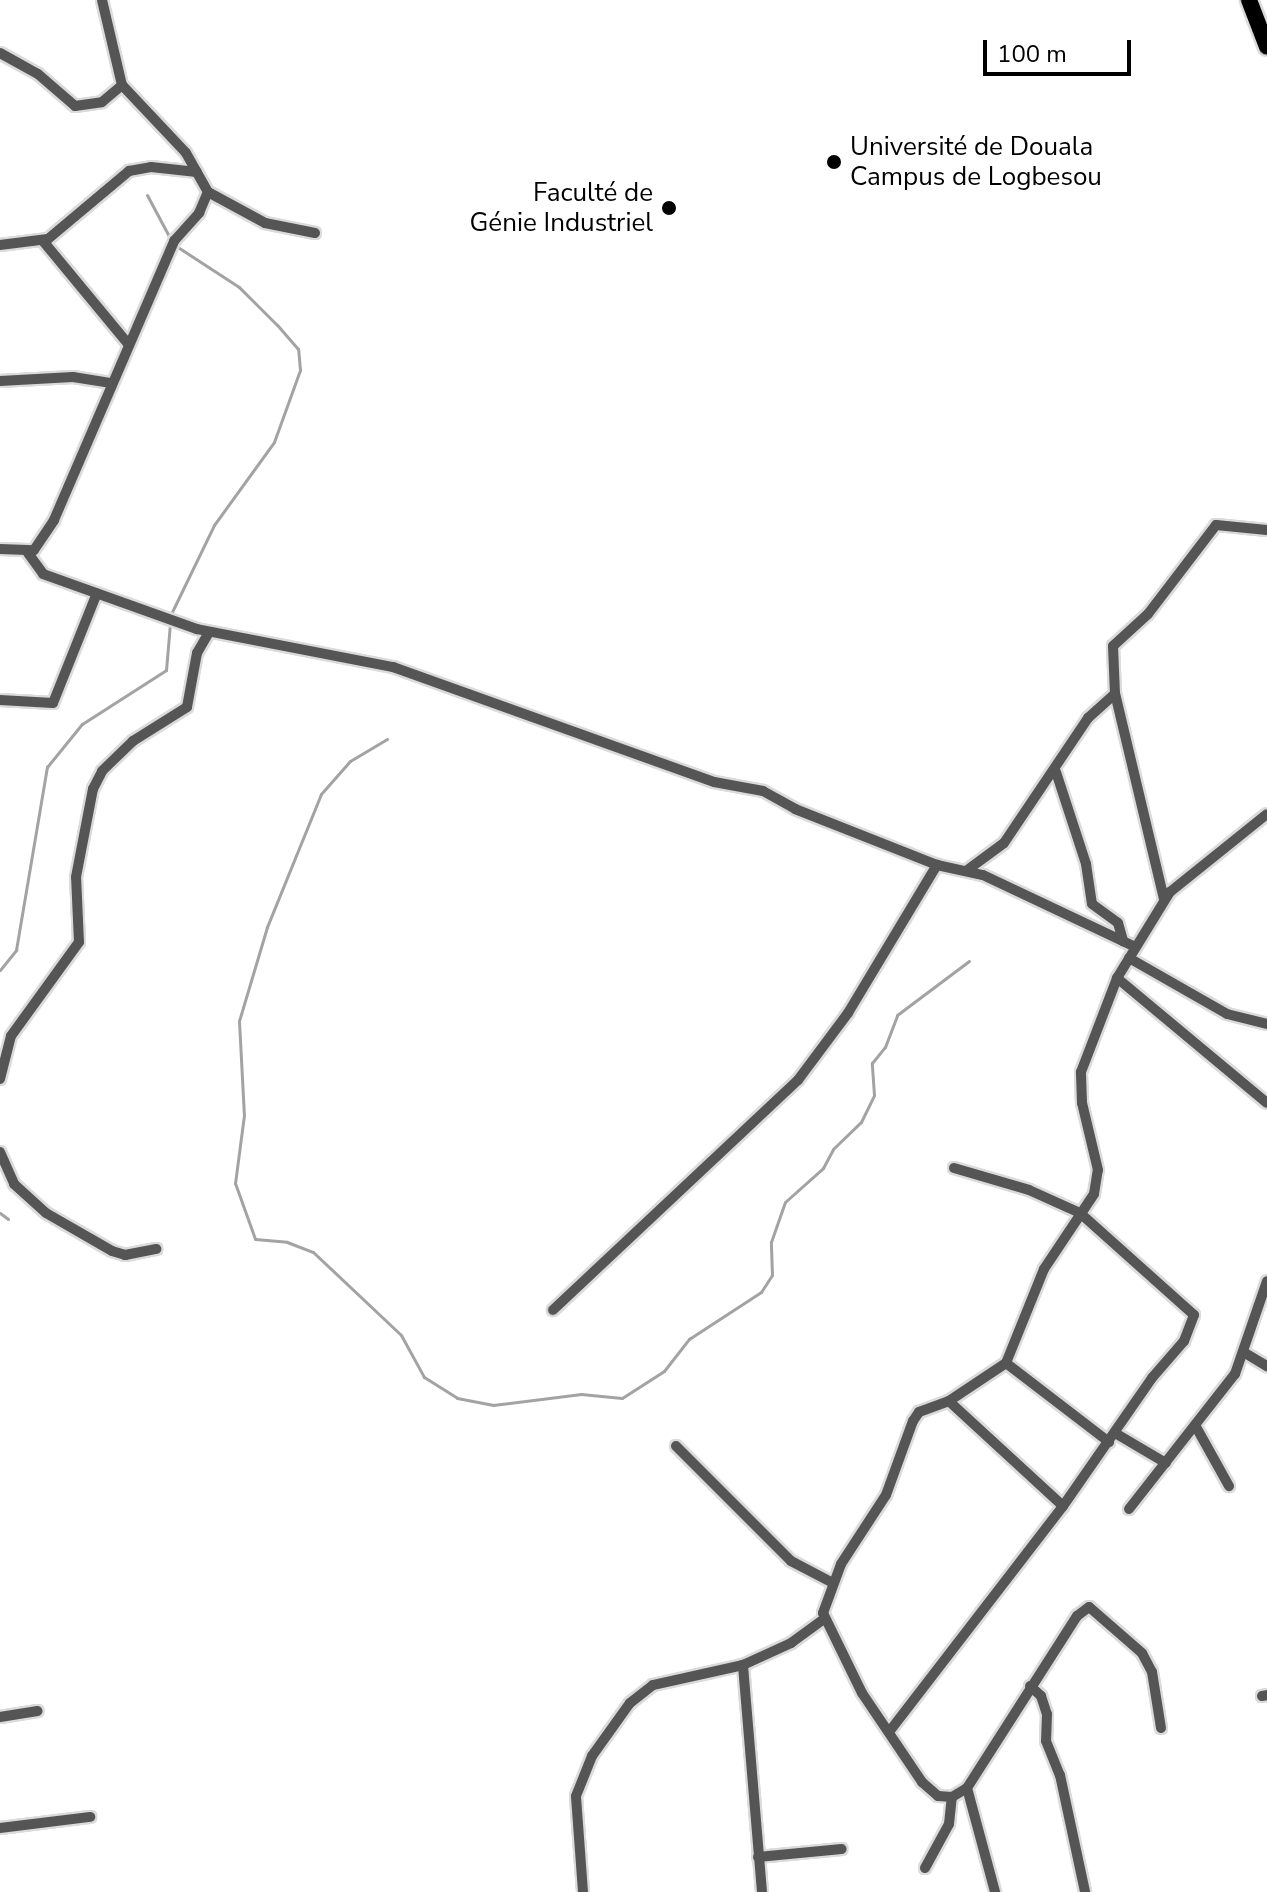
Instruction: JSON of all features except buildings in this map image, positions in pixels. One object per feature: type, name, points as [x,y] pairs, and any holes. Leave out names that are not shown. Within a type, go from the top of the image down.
[{"type":"main road","points":[[1249,0],[1267,47]]},
{"type":"street","points":[[102,0],[122,85],[186,153],[208,192],[265,223],[315,233]]},
{"type":"street","points":[[0,53],[38,74],[75,106],[102,102],[122,85]]},
{"type":"street","points":[[0,245],[43,241],[129,171],[151,167],[197,172]]},
{"type":"street","points":[[28,553],[54,520],[174,241],[199,213],[208,192]]},
{"type":"street","points":[[43,241],[129,345]]},
{"type":"street","points":[[0,381],[73,377],[112,383]]},
{"type":"street","points":[[1164,899],[1115,694],[1113,646],[1148,614],[1213,527],[1267,530]]},
{"type":"street","points":[[0,549],[28,553],[43,574],[209,632],[302,645],[393,667],[714,782],[763,791],[795,809],[937,865],[966,871],[1135,947]]},
{"type":"street","points":[[0,700],[53,703],[97,593]]},
{"type":"street","points":[[0,1079],[11,1036],[79,942],[76,877],[93,789],[102,771],[133,741],[187,707],[197,653],[209,632]]},
{"type":"street","points":[[966,871],[1000,848],[1018,814],[1056,772],[1092,713],[1115,694]]},
{"type":"street","points":[[1056,772],[1086,864],[1092,904],[1118,923],[1123,941]]},
{"type":"street","points":[[1161,1728],[1152,1672],[1142,1653],[1089,1607],[1077,1616],[967,1788],[952,1797],[938,1796],[922,1782],[889,1732],[823,1620],[831,1582],[886,1495],[913,1421],[928,1406],[949,1401],[1006,1363],[1044,1269],[1094,1194],[1098,1170],[1082,1103],[1081,1072],[1117,978],[1164,899],[1267,814]]},
{"type":"street","points":[[553,1310],[798,1080],[848,1013],[937,865]]},
{"type":"street","points":[[1129,958],[1227,1014],[1267,1024]]},
{"type":"street","points":[[1117,978],[1267,1103]]},
{"type":"street","points":[[0,1152],[14,1184],[46,1213],[112,1251],[125,1255],[156,1249]]},
{"type":"street","points":[[889,1732],[1063,1506],[1152,1378],[1184,1341],[1194,1315],[1080,1213],[1008,1182],[954,1168]]},
{"type":"street","points":[[1129,1509],[1195,1425],[1245,1353],[1267,1281]]},
{"type":"street","points":[[1245,1353],[1267,1366]]},
{"type":"street","points":[[1006,1363],[1112,1438],[1166,1463]]},
{"type":"street","points":[[949,1401],[1063,1506]]},
{"type":"street","points":[[1195,1425],[1229,1486]]},
{"type":"street","points":[[676,1446],[791,1561],[831,1582]]},
{"type":"street","points":[[583,1892],[576,1796],[592,1756],[630,1703],[653,1685],[743,1665],[791,1643],[823,1620]]},
{"type":"street","points":[[743,1665],[762,1892]]},
{"type":"street","points":[[1030,1686],[1041,1696],[1047,1714],[1046,1741],[1060,1775],[1085,1892]]},
{"type":"street","points":[[0,1717],[38,1711]]},
{"type":"street","points":[[967,1788],[995,1892]]},
{"type":"street","points":[[925,1868],[949,1824],[952,1797]]},
{"type":"street","points":[[0,1828],[90,1817]]},
{"type":"street","points":[[758,1857],[842,1849]]},
{"type":"waterway","points":[[147,195],[171,240]]},
{"type":"waterway","points":[[170,616],[214,525],[274,442],[300,370],[298,349],[277,325],[239,287],[176,246]]},
{"type":"waterway","points":[[0,970],[16,950],[47,767],[82,724],[166,670],[170,623]]},
{"type":"waterway","points":[[387,739],[350,761],[321,794],[267,927],[239,1021],[244,1115],[235,1183],[255,1239],[287,1242],[313,1252],[401,1335],[424,1377],[457,1398],[493,1405],[581,1394],[622,1398],[664,1371],[689,1339],[761,1292],[772,1275],[771,1242],[785,1202],[823,1168],[833,1149],[861,1122],[874,1095],[872,1063],[885,1047],[897,1015],[969,961]]},
{"type":"waterway","points":[[0,1213],[8,1219]]},
{"type":"place","name":"Université de Douala Campus de Logbesou","points":[[834,162]]},
{"type":"place","name":"Faculté de Génie Industriel","points":[[669,208]]}]
